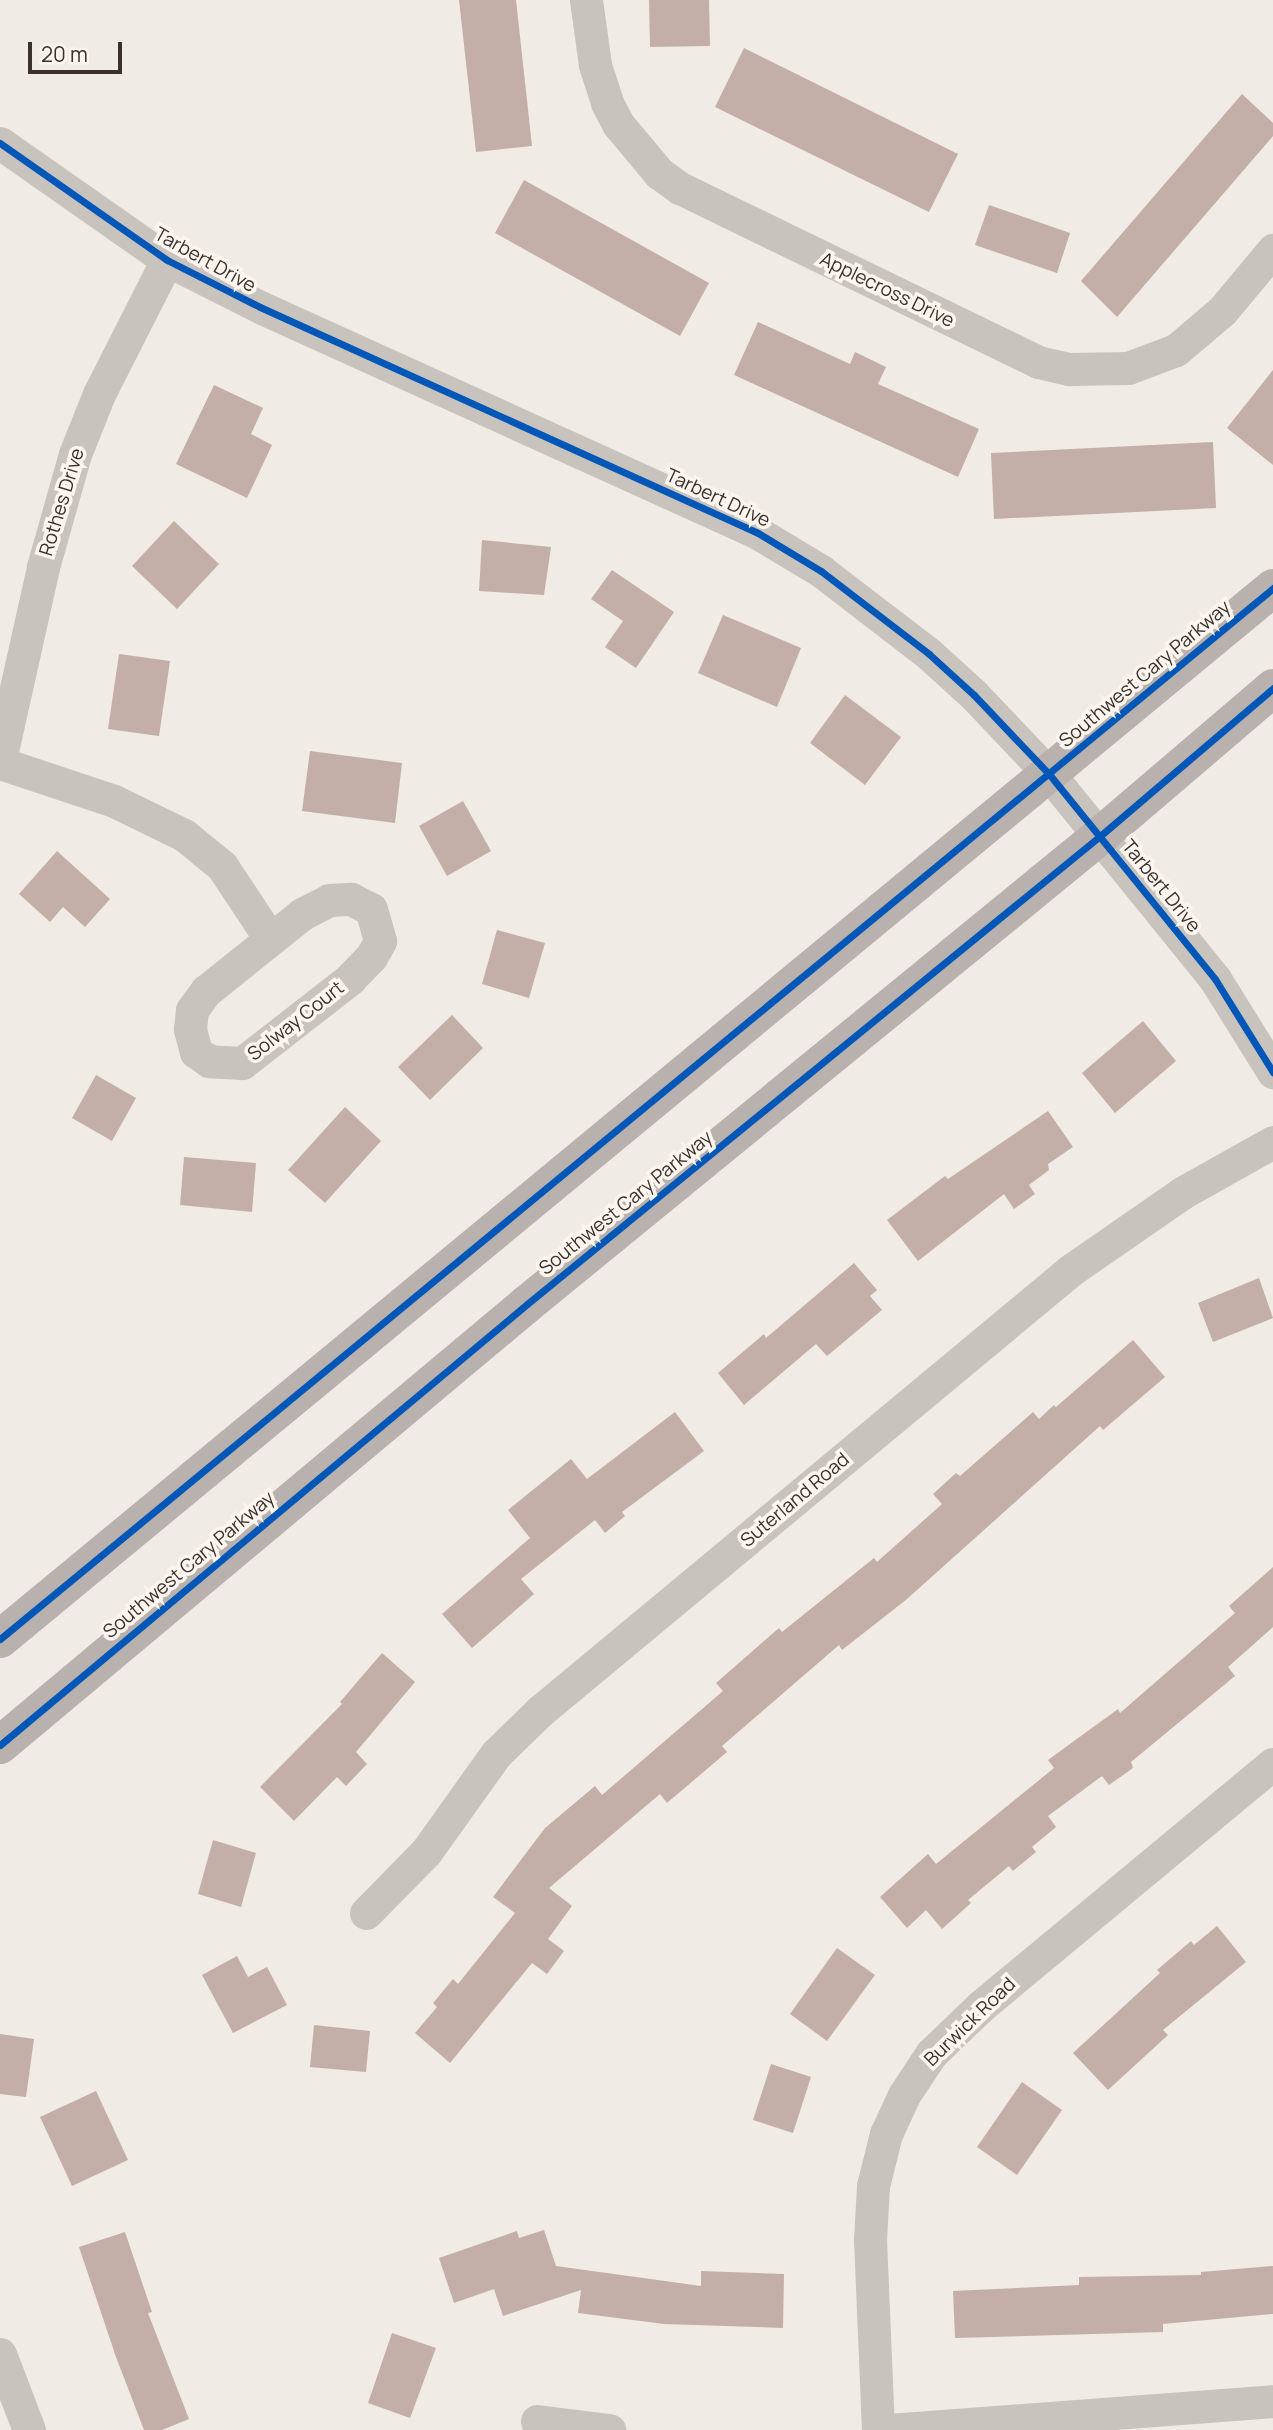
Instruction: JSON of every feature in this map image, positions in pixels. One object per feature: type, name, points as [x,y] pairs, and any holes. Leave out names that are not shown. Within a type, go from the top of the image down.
[{"type":"main road","name":"Southwest Cary Parkway","points":[[0,1639],[1273,588]]},
{"type":"main road","name":"Southwest Cary Parkway","points":[[0,1745],[527,1304],[1100,836],[1273,688]]},
{"type":"street","name":"Applecross Drive","points":[[586,0],[595,65],[607,103],[618,124],[659,173],[680,188],[1038,362],[1069,369],[1128,368],[1176,350],[1222,311],[1273,250]]},
{"type":"street","name":"Tarbert Drive","points":[[0,143],[167,260],[260,307],[758,533],[821,571],[929,654],[974,695],[1049,774],[1216,979],[1273,1072]]},
{"type":"street","name":"Rothes Drive","points":[[0,762],[43,567],[75,454],[99,394],[167,260]]},
{"type":"street","points":[[0,762],[114,801],[184,835],[222,866],[269,937]]},
{"type":"street","name":"Solway Court","points":[[351,899],[371,909],[380,941],[372,957],[350,979],[242,1063],[209,1061],[196,1052],[190,1029],[192,1010],[206,990],[269,937],[302,914],[329,900],[351,899]]},
{"type":"street","name":"Suterland Road","points":[[366,1913],[426,1852],[496,1754],[539,1712],[1070,1270],[1182,1193],[1273,1142]]},
{"type":"street","name":"Burwick Road","points":[[877,2430],[870,2240],[873,2186],[886,2134],[904,2095],[931,2054],[981,2006],[1273,1764]]},
{"type":"street","points":[[0,2354],[29,2430]]},
{"type":"street","points":[[889,2430],[1273,2401]]},
{"type":"street","points":[[537,2421],[609,2430]]},
{"type":"building","points":[[459,0],[516,0],[532,146],[476,152]]},
{"type":"building","points":[[649,0],[709,0],[710,46],[650,47]]},
{"type":"building","points":[[744,48],[958,154],[929,212],[715,107]]},
{"type":"building","points":[[1242,94],[1273,123],[1273,136],[1117,317],[1081,281]]},
{"type":"building","points":[[524,180],[709,283],[680,336],[495,233]]},
{"type":"building","points":[[989,205],[1070,233],[1057,273],[975,245]]},
{"type":"building","points":[[758,322],[850,364],[855,352],[886,367],[878,384],[979,429],[958,477],[734,375]]},
{"type":"building","points":[[1273,370],[1273,465],[1227,428]]},
{"type":"building","points":[[214,385],[263,408],[251,434],[272,445],[247,498],[176,464]]},
{"type":"building","points":[[1213,442],[1216,508],[994,519],[991,453]]},
{"type":"building","points":[[174,521],[219,564],[177,609],[132,566]]},
{"type":"building","points":[[482,540],[551,547],[544,595],[479,591]]},
{"type":"building","points":[[612,570],[674,612],[636,668],[605,647],[623,621],[591,599]]},
{"type":"building","points":[[723,615],[801,648],[777,707],[698,673]]},
{"type":"building","points":[[119,654],[170,661],[159,736],[108,729]]},
{"type":"building","points":[[845,695],[901,737],[865,785],[810,743]]},
{"type":"building","points":[[310,751],[402,763],[395,823],[302,811]]},
{"type":"building","points":[[463,801],[491,851],[447,876],[419,826]]},
{"type":"building","points":[[57,851],[110,899],[85,927],[63,907],[50,922],[19,894]]},
{"type":"building","points":[[497,930],[545,943],[529,998],[482,984]]},
{"type":"building","points":[[452,1015],[483,1048],[430,1100],[398,1067]]},
{"type":"building","points":[[1143,1021],[1176,1061],[1115,1113],[1082,1073]]},
{"type":"building","points":[[96,1075],[136,1098],[112,1141],[72,1118]]},
{"type":"building","points":[[345,1107],[381,1141],[325,1203],[288,1170]]},
{"type":"building","points":[[1048,1111],[1073,1147],[1048,1164],[1049,1170],[1029,1185],[1035,1194],[1014,1209],[1004,1194],[918,1261],[887,1220],[945,1176],[948,1179]]},
{"type":"building","points":[[184,1157],[256,1163],[252,1212],[180,1205]]},
{"type":"building","points":[[854,1263],[877,1290],[870,1296],[882,1310],[827,1356],[816,1344],[744,1405],[718,1373],[764,1334],[766,1338]]},
{"type":"building","points":[[1259,1278],[1273,1318],[1213,1342],[1198,1303]]},
{"type":"building","points":[[1133,1340],[1165,1377],[1103,1430],[1100,1426],[907,1599],[842,1650],[839,1645],[722,1746],[727,1752],[667,1803],[660,1794],[549,1888],[572,1906],[548,1939],[564,1951],[547,1974],[532,1963],[450,2063],[415,2033],[437,2007],[433,2003],[453,1979],[458,1984],[515,1913],[493,1897],[545,1828],[595,1786],[602,1795],[723,1691],[716,1683],[779,1628],[782,1632],[874,1558],[877,1562],[942,1504],[933,1494],[956,1473],[960,1476],[1033,1412],[1039,1419],[1054,1405],[1056,1407]]},
{"type":"building","points":[[675,1412],[704,1451],[622,1512],[625,1516],[605,1533],[595,1520],[521,1579],[534,1594],[472,1648],[442,1614],[530,1538],[508,1510],[571,1459],[587,1479]]},
{"type":"building","points":[[1273,1567],[1273,1627],[1228,1667],[1235,1676],[1131,1762],[1133,1768],[1109,1785],[1102,1776],[1048,1816],[1056,1827],[1032,1847],[1036,1852],[1013,1871],[1009,1866],[968,1900],[971,1903],[942,1929],[926,1910],[907,1928],[880,1897],[928,1854],[936,1864],[1054,1768],[1048,1760],[1118,1709],[1120,1713],[1235,1613],[1229,1606]]},
{"type":"building","points":[[382,1653],[415,1682],[356,1752],[367,1764],[346,1786],[337,1777],[294,1821],[260,1787],[342,1704],[340,1702]]},
{"type":"building","points":[[213,1840],[256,1853],[241,1907],[198,1894]]},
{"type":"building","points":[[1217,1926],[1246,1962],[1163,2030],[1168,2035],[1108,2090],[1073,2053],[1160,1973],[1157,1970],[1191,1941],[1194,1945]]},
{"type":"building","points":[[837,1948],[875,1975],[827,2041],[790,2014]]},
{"type":"building","points":[[237,1956],[248,1977],[267,1967],[287,2005],[233,2033],[202,1975]]},
{"type":"building","points":[[314,2025],[370,2031],[366,2072],[310,2067]]},
{"type":"building","points":[[0,2034],[34,2039],[26,2097],[0,2094]]},
{"type":"building","points":[[771,2064],[811,2077],[793,2133],[753,2120]]},
{"type":"building","points":[[1022,2082],[1062,2110],[1017,2175],[977,2147]]},
{"type":"building","points":[[96,2091],[128,2160],[72,2186],[40,2117]]},
{"type":"building","points":[[544,2230],[556,2266],[701,2286],[701,2271],[784,2274],[783,2328],[664,2324],[578,2313],[581,2290],[503,2316],[494,2289],[454,2303],[439,2258],[517,2231],[519,2238]]},
{"type":"building","points":[[125,2232],[152,2312],[148,2313],[189,2419],[162,2430],[144,2430],[79,2247]]},
{"type":"building","points":[[1273,2266],[1273,2314],[1163,2324],[1163,2332],[955,2338],[953,2291],[1079,2285],[1079,2277],[1201,2275],[1201,2272]]},
{"type":"building","points":[[392,2333],[436,2348],[410,2418],[368,2403]]},
{"type":"cycle path","points":[[0,143],[167,260],[260,307],[758,533],[821,571],[929,654],[974,695],[1049,774],[1215,979],[1273,1072]]},
{"type":"cycle path","points":[[0,1639],[1273,588]]},
{"type":"cycle path","points":[[0,1745],[527,1304],[1100,836],[1273,688]]}]
